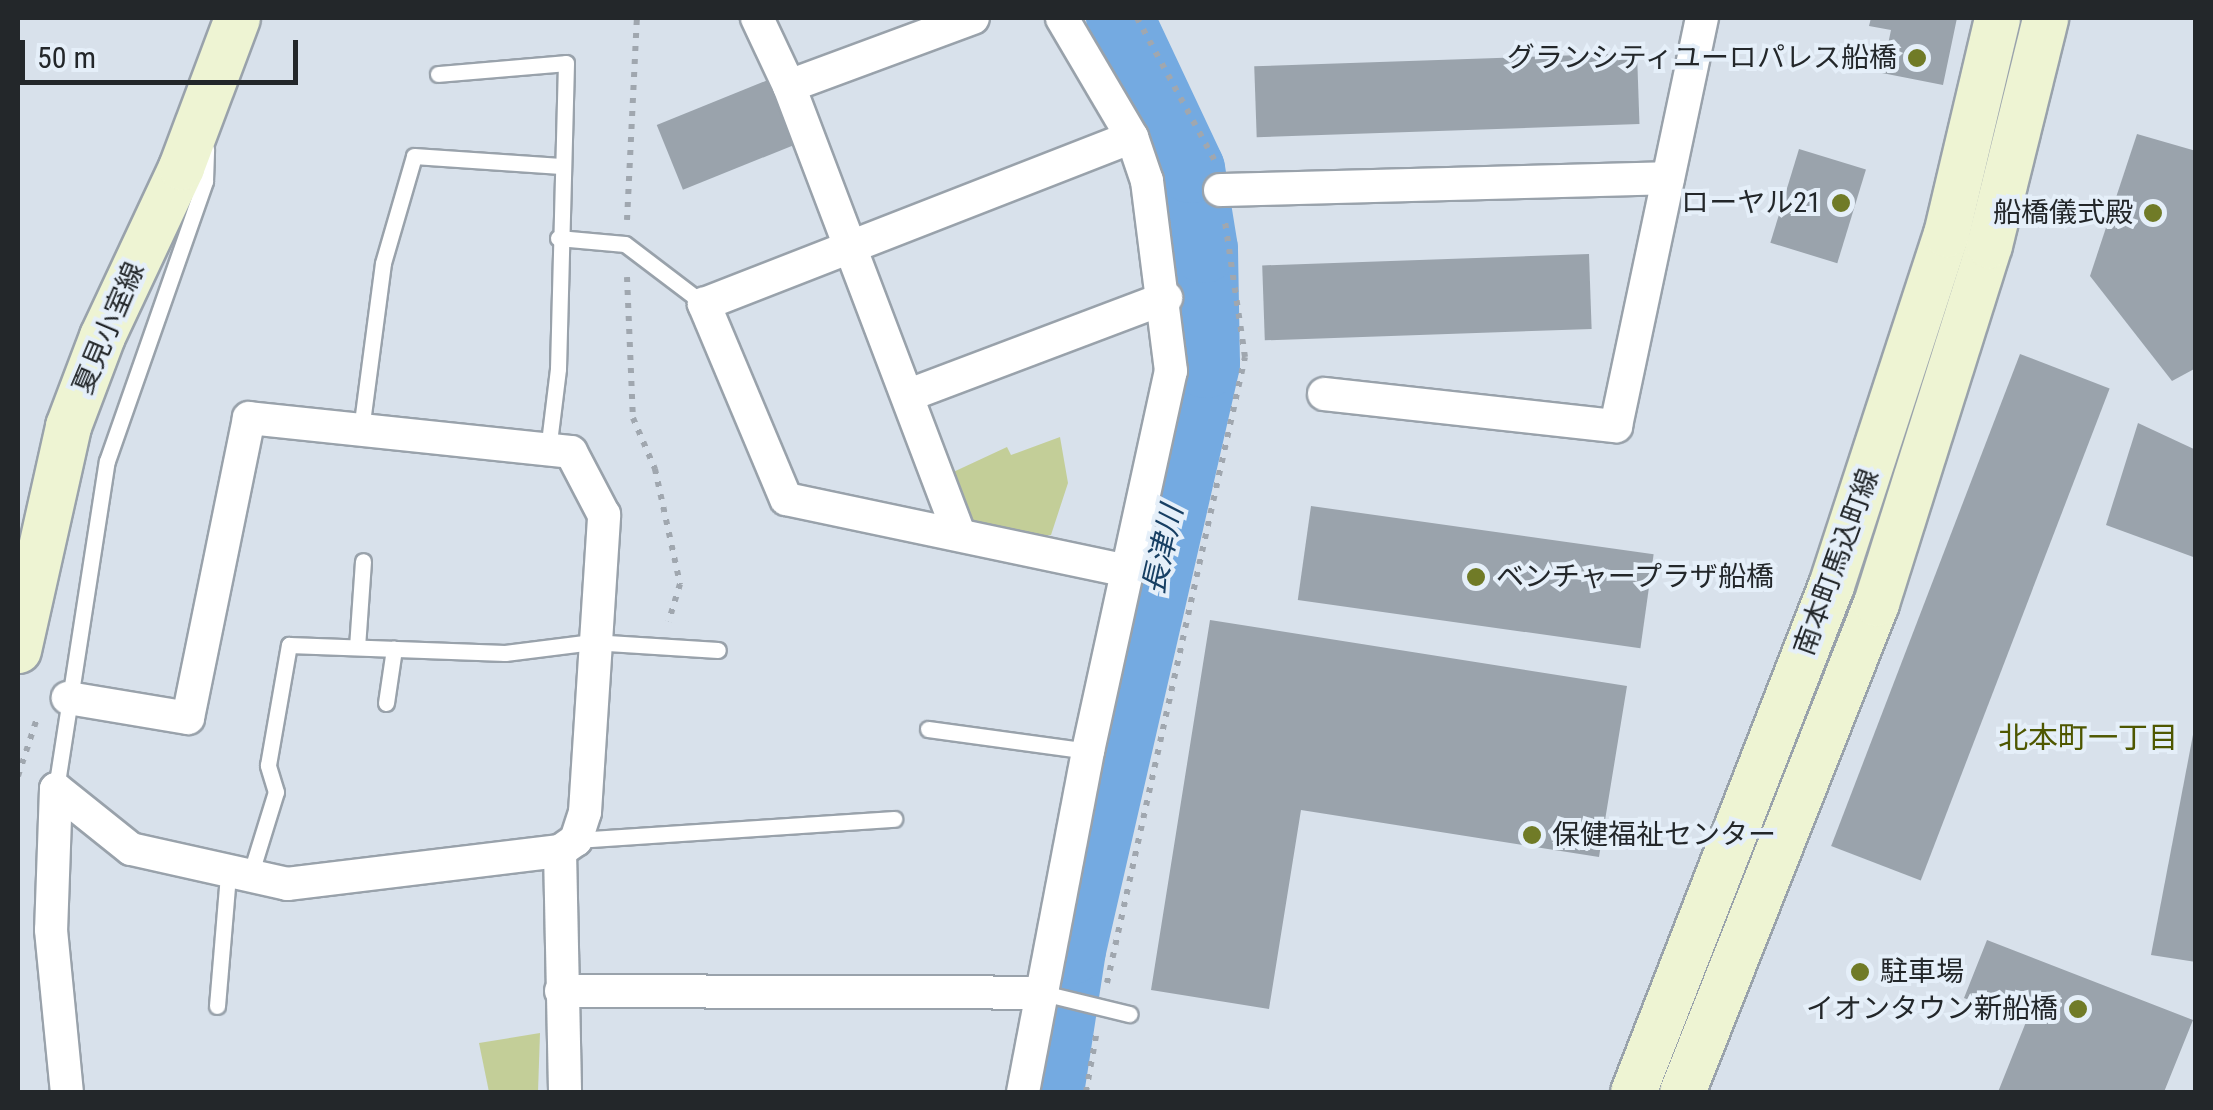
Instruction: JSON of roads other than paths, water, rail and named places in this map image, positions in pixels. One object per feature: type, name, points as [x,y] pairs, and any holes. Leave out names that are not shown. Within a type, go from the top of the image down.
[{"type":"street","name":"夏見小室線","points":[[20,624],[84,381],[207,104],[237,18]]},
{"type":"street","points":[[757,18],[790,86],[958,532]]},
{"type":"street","points":[[790,86],[973,18]]},
{"type":"street","points":[[1023,1092],[1088,751],[1166,411],[1166,298],[1148,181],[1132,136],[1062,18]]},
{"type":"street","points":[[1324,394],[1616,426],[1702,18]]},
{"type":"street","name":"南本町馬込町線","points":[[1633,1092],[1831,585],[1946,234],[1997,18]]},
{"type":"street","name":"南本町馬込町線","points":[[1682,1092],[1876,603],[1989,245],[2045,18]]},
{"type":"street","points":[[1128,571],[958,532],[786,499],[704,304],[1132,136]]},
{"type":"street","points":[[1220,190],[1668,178]]},
{"type":"street","points":[[1946,234],[1989,245]]},
{"type":"street","points":[[908,395],[1166,298]]},
{"type":"street","points":[[68,698],[188,718],[249,418],[572,452],[604,515],[592,642],[585,812],[568,845],[561,991],[565,1092]]},
{"type":"street","points":[[1831,585],[1876,603]]},
{"type":"street","points":[[56,790],[132,848],[238,877],[287,884],[568,845]]},
{"type":"street","points":[[56,790],[51,930],[67,1092]]},
{"type":"street","points":[[561,991],[1042,993]]},
{"type":"lane","points":[[438,74],[566,63],[558,238],[558,369],[548,450]]},
{"type":"lane","points":[[56,790],[107,461],[205,181],[207,104]]},
{"type":"lane","points":[[361,430],[382,263],[414,156],[562,166]]},
{"type":"lane","points":[[558,238],[625,244],[704,304]]},
{"type":"lane","points":[[357,647],[363,561]]},
{"type":"lane","points":[[216,1006],[238,877],[276,792],[268,765],[288,645],[505,653],[592,642],[718,650]]},
{"type":"lane","points":[[386,702],[394,648]]},
{"type":"lane","points":[[928,729],[1088,751]]},
{"type":"lane","points":[[568,845],[894,820]]},
{"type":"lane","points":[[1042,993],[1129,1014]]},
{"type":"waterway","name":"長津川","points":[[1050,1092],[1072,950],[1206,364],[1204,249],[1191,169],[1120,18]]},
{"type":"place","name":"グランシティユーロパレス船橋","points":[[1917,58]]},
{"type":"place","name":"ローヤル21","points":[[1841,203]]},
{"type":"place","name":"船橋儀式殿","points":[[2153,213]]},
{"type":"place","name":"ベンチャープラザ船橋","points":[[1476,577]]},
{"type":"place","name":"保健福祉センター","points":[[1532,835]]},
{"type":"place","name":"駐車場","points":[[1860,972]]},
{"type":"place","name":"イオンタウン新船橋","points":[[2078,1009]]},
{"type":"district","name":"北本町一丁目","points":[[2088,738]]}]
